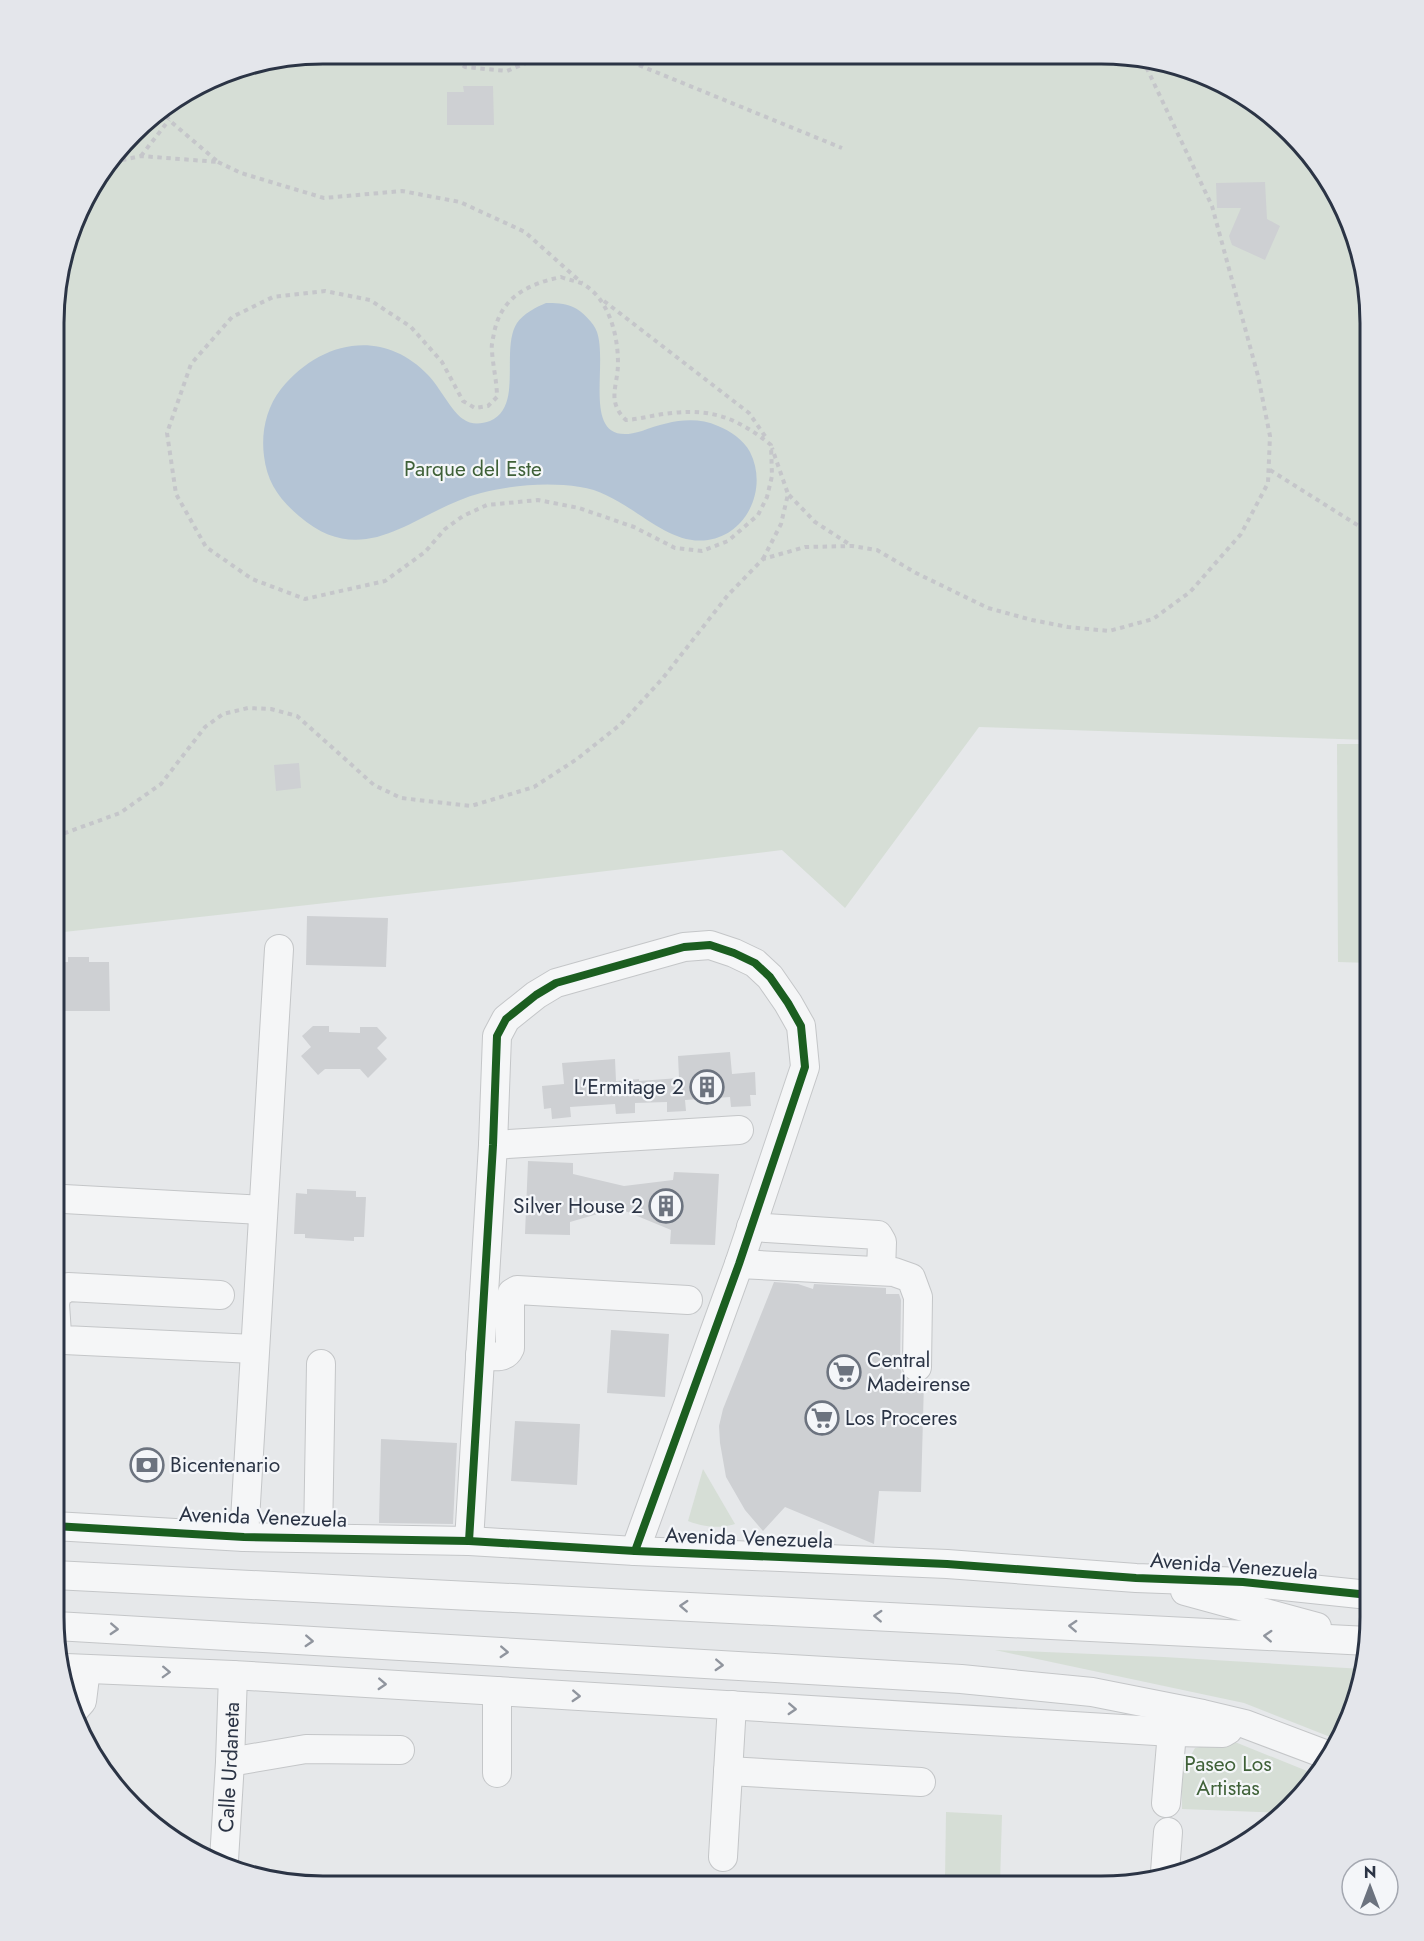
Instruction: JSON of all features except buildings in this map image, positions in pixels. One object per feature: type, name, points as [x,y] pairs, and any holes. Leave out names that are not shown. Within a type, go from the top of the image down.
[{"type":"street","points":[[470,1541],[493,1145],[497,1036],[506,1019],[536,995],[556,983],[684,947],[710,945],[754,963],[770,977],[801,1026],[805,1067],[739,1264],[635,1551]]},
{"type":"street","points":[[244,1537],[279,949]]},
{"type":"street","points":[[493,1145],[739,1130]]},
{"type":"street","points":[[64,1199],[263,1210]]},
{"type":"street","points":[[751,1227],[878,1235],[882,1242],[881,1271]]},
{"type":"street","points":[[739,1264],[894,1272],[911,1278],[918,1297],[917,1367]]},
{"type":"street","points":[[64,1290],[68,1287],[220,1295]]},
{"type":"street","points":[[480,1355],[503,1356],[507,1354],[510,1348],[510,1299],[512,1293],[517,1290],[688,1300]]},
{"type":"street","points":[[64,1340],[254,1349]]},
{"type":"street","points":[[318,1538],[321,1364]]},
{"type":"street","name":"Avenida Venezuela","points":[[64,1527],[244,1537],[470,1541],[635,1551],[947,1564],[1136,1578],[1243,1582],[1360,1594]]},
{"type":"street","points":[[64,1576],[1358,1641]]},
{"type":"street","points":[[1136,1578],[1358,1638]]},
{"type":"street","points":[[65,1626],[961,1679],[1092,1692],[1245,1724],[1321,1753]]},
{"type":"street","points":[[79,1704],[82,1701],[76,1668],[233,1675],[1172,1732],[1223,1732],[1245,1724]]},
{"type":"street","name":"Calle Urdaneta","points":[[224,1857],[233,1675]]},
{"type":"street","points":[[497,1691],[497,1773]]},
{"type":"street","points":[[723,1857],[732,1705]]},
{"type":"street","points":[[1166,1803],[1172,1732]]},
{"type":"street","points":[[230,1762],[306,1749],[400,1750]]},
{"type":"street","points":[[728,1771],[921,1782]]},
{"type":"street","points":[[1165,1869],[1168,1832]]},
{"type":"path","points":[[461,64],[465,67],[507,71],[524,64]]},
{"type":"path","points":[[636,64],[842,148]]},
{"type":"path","points":[[763,559],[805,547],[852,546],[877,550],[916,573],[988,608],[1068,627],[1109,631],[1153,619],[1190,592],[1241,534],[1268,483],[1270,436],[1258,376],[1212,206],[1147,69]]},
{"type":"path","points":[[167,117],[218,162],[241,173],[324,198],[402,191],[460,202],[525,232],[584,285],[605,305],[617,341],[618,364],[613,399],[619,413],[626,420],[643,419],[673,412],[709,413],[747,426],[771,445],[772,476],[767,496],[758,515],[728,541],[702,551],[675,548],[634,527],[579,508],[538,500],[487,505],[463,516],[445,529],[425,552],[385,581],[305,599],[252,579],[206,547],[176,494],[167,433],[191,364],[232,317],[273,297],[325,291],[370,300],[411,327],[442,362],[463,401],[475,408],[488,406],[497,398],[491,349],[497,319],[512,297],[539,281],[561,277],[584,285],[649,338],[749,413],[771,445],[788,494],[815,522],[852,546]]},
{"type":"path","points":[[141,156],[169,120]]},
{"type":"path","points":[[123,160],[141,156],[218,162]]},
{"type":"path","points":[[1269,469],[1360,527]]},
{"type":"path","points":[[64,833],[120,813],[161,784],[205,727],[223,714],[248,708],[271,709],[297,716],[374,784],[401,798],[471,806],[534,787],[578,759],[621,724],[663,678],[728,595],[763,559],[781,524],[788,494]]},
{"type":"green space","name":"Parque del Este","points":[[1100,64],[1151,69],[1200,84],[1244,108],[1284,140],[1325,194],[1340,224],[1355,273],[1360,324],[1360,740],[979,727],[845,908],[782,850],[64,932],[65,307],[69,273],[84,224],[108,180],[140,140],[180,108],[224,84],[273,69],[307,65]]},
{"type":"green space","points":[[1337,744],[1360,744],[1360,963],[1338,962]]},
{"type":"green space","points":[[703,1469],[735,1524],[711,1527],[688,1521]]},
{"type":"green space","points":[[995,1650],[1355,1669],[1346,1701],[1330,1737],[1244,1703]]},
{"type":"green space","name":"Paseo Los Artistas","points":[[1230,1740],[1308,1772],[1284,1801],[1270,1812],[1182,1809],[1182,1771],[1195,1748]]},
{"type":"green space","points":[[946,1812],[1002,1815],[1000,1876],[945,1876]]},
{"type":"water","points":[[546,303],[573,307],[587,318],[597,332],[600,347],[600,403],[603,418],[610,429],[622,434],[690,420],[723,428],[744,443],[755,466],[757,480],[751,507],[734,529],[708,540],[692,540],[676,536],[660,528],[597,491],[568,485],[543,485],[518,486],[481,493],[457,501],[390,533],[369,539],[346,539],[323,532],[299,516],[275,489],[268,474],[263,447],[268,412],[281,389],[314,360],[333,351],[352,346],[372,346],[391,350],[410,360],[428,375],[454,411],[463,419],[473,423],[487,422],[500,414],[506,403],[509,391],[510,347],[517,323],[530,311]]},
{"type":"cycle path","points":[[469,1541],[493,1145],[497,1036],[506,1019],[536,995],[556,983],[684,947],[710,945],[755,963],[770,977],[801,1026],[805,1067],[739,1264],[635,1551]]},
{"type":"cycle path","points":[[64,1527],[244,1537],[469,1541],[635,1551],[947,1564],[1136,1578],[1243,1582],[1360,1594]]},
{"type":"place","name":"L'Ermitage 2","points":[[707,1087]]},
{"type":"place","name":"Silver House 2","points":[[666,1206]]},
{"type":"place","name":"Central Madeirense","points":[[844,1372]]},
{"type":"place","name":"Los Proceres","points":[[822,1418]]},
{"type":"place","name":"Bicentenario","points":[[147,1465]]}]
